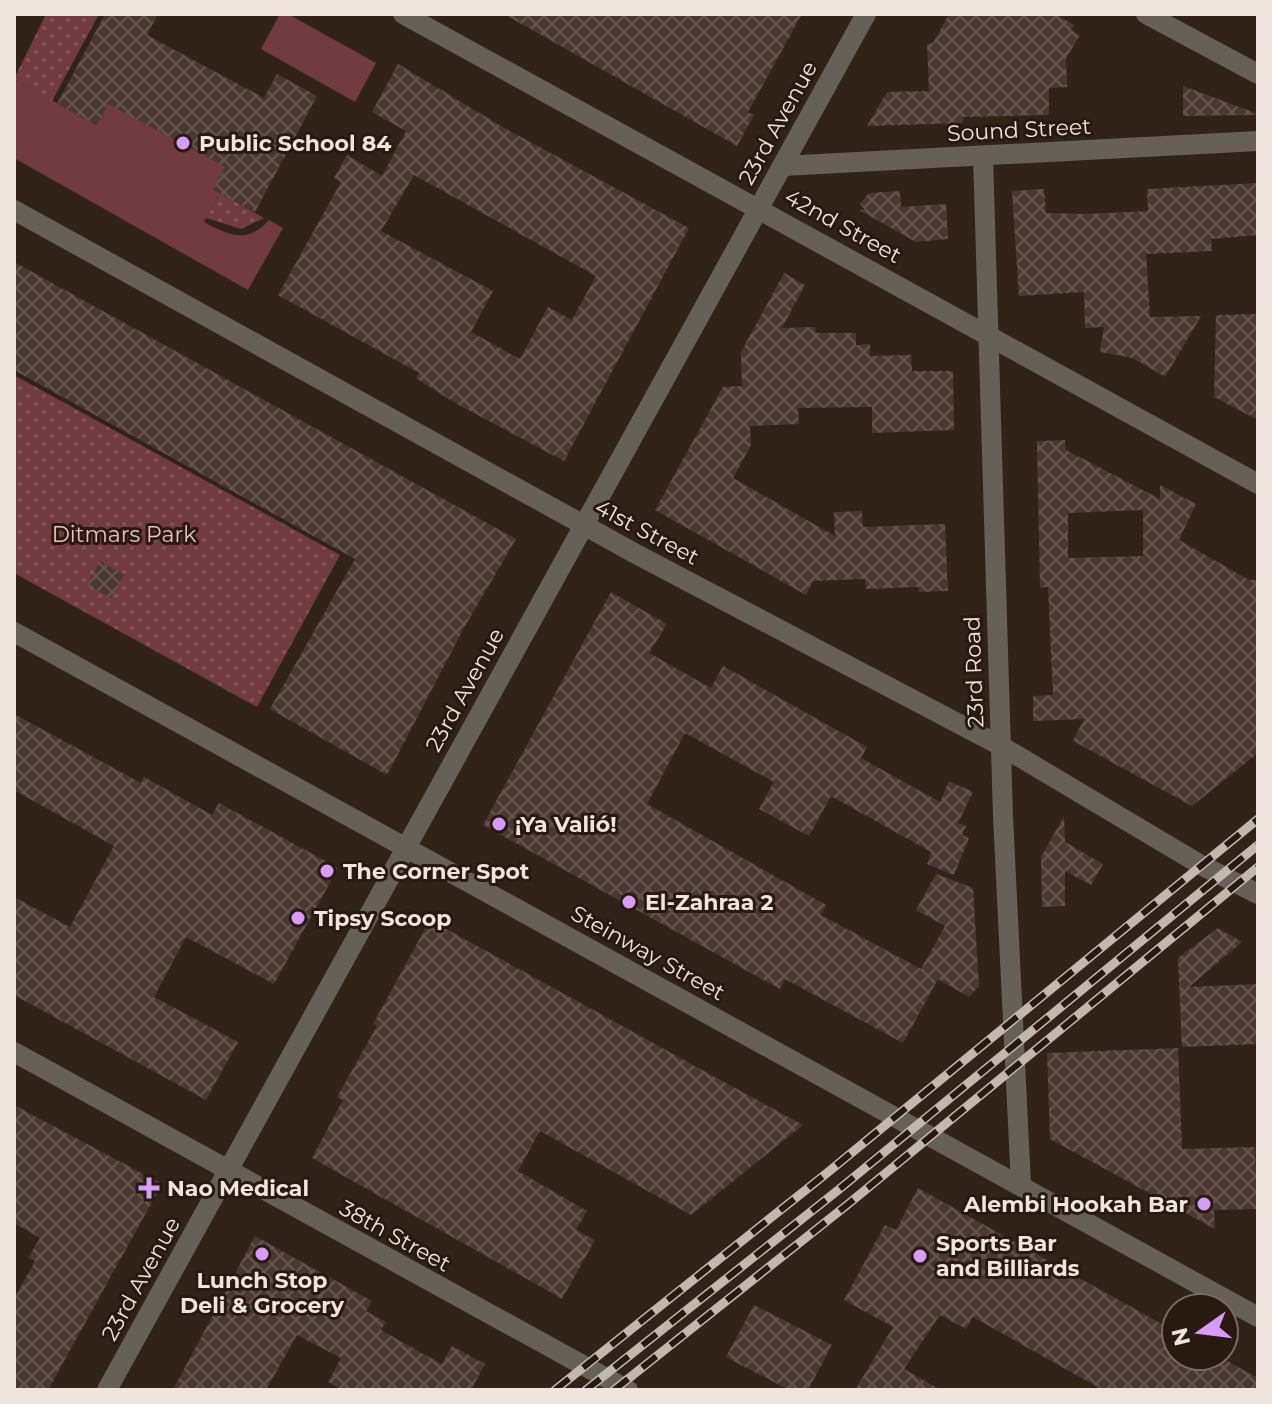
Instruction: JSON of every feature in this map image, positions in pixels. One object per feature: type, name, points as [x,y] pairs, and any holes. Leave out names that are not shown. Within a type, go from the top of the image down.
[{"type":"street","name":"42nd Street","points":[[403,14],[1258,484]]},
{"type":"street","name":"23rd Avenue","points":[[107,1390],[866,14]]},
{"type":"street","points":[[1146,14],[1258,74]]},
{"type":"street","name":"Sound Street","points":[[782,166],[1258,141]]},
{"type":"street","name":"23rd Road","points":[[983,156],[1001,746],[1021,1185]]},
{"type":"street","name":"41st Street","points":[[14,210],[584,525],[1001,746],[1201,865],[1258,894]]},
{"type":"street","name":"Steinway Street","points":[[14,632],[1258,1317]]},
{"type":"street","name":"38th Street","points":[[14,1052],[628,1390]]},
{"type":"green space","points":[[46,14],[99,14],[52,101],[14,79]]},
{"type":"green space","points":[[280,14],[288,14],[376,63],[355,102],[261,49]]},
{"type":"green space","points":[[14,79],[96,125],[110,101],[144,123],[227,165],[220,193],[204,222],[238,235],[253,232],[269,220],[283,228],[248,290],[14,158]]},
{"type":"green space","points":[[220,193],[264,218],[241,229],[206,218]]},
{"type":"green space","name":"Ditmars Park","points":[[14,375],[340,555],[257,707],[14,573]]},
{"type":"building","points":[[105,14],[158,14],[147,35],[264,98],[277,74],[317,96],[255,212],[213,190],[225,167],[108,104],[97,125],[57,104]]},
{"type":"building","points":[[504,14],[802,14],[748,112],[754,115],[737,146]]},
{"type":"building","points":[[949,14],[1056,14],[1074,25],[1071,30],[1080,35],[1066,58],[1067,87],[1049,88],[1049,115],[963,117],[963,123],[867,126],[887,92],[929,91],[927,44],[933,43]]},
{"type":"building","points":[[398,64],[506,129],[689,228],[564,461],[455,403],[416,378],[419,373],[278,295],[341,182],[334,178],[347,155],[382,176],[406,131],[372,112]],"holes":[[[414,175],[596,276],[572,320],[548,307],[520,359],[471,332],[493,291],[381,231]]]},
{"type":"building","points":[[1183,86],[1258,114],[1258,115],[1183,116]]},
{"type":"building","points":[[1258,183],[1258,235],[1211,239],[1212,251],[1146,254],[1150,317],[1201,316],[1165,377],[1133,358],[1100,352],[1104,327],[1085,328],[1084,292],[1019,296],[1012,191],[1044,189],[1046,213],[1086,214],[1148,211],[1147,189]]},
{"type":"building","points":[[900,191],[901,207],[946,204],[948,239],[916,242],[859,210],[865,210],[860,204],[869,193]]},
{"type":"building","points":[[14,262],[516,539],[465,626],[387,775],[270,709],[355,559],[14,370]]},
{"type":"building","points":[[784,273],[805,285],[782,328],[815,327],[816,333],[856,333],[856,345],[870,344],[870,356],[911,355],[912,371],[953,371],[954,430],[872,433],[872,407],[798,408],[799,424],[750,426],[751,445],[733,478],[835,536],[834,512],[862,511],[863,527],[945,524],[948,591],[919,592],[919,587],[866,589],[865,579],[813,581],[806,595],[655,510],[723,387],[742,386],[741,352]]},
{"type":"building","points":[[1258,314],[1258,420],[1214,397],[1216,315]]},
{"type":"building","points":[[1065,440],[1066,450],[1160,499],[1160,485],[1196,504],[1179,540],[1249,580],[1258,580],[1258,753],[1192,806],[1073,741],[1084,719],[1033,721],[1033,696],[1053,695],[1048,587],[1040,588],[1037,441]],"holes":[[[1143,510],[1143,556],[1068,558],[1068,513]]]},
{"type":"building","points":[[100,561],[124,575],[111,598],[87,585]]},
{"type":"building","points":[[611,592],[667,624],[649,653],[711,688],[723,666],[867,747],[861,758],[940,802],[949,781],[973,792],[958,823],[966,826],[962,835],[969,838],[954,875],[927,864],[931,852],[831,796],[809,836],[759,809],[774,782],[685,733],[647,804],[826,905],[821,915],[921,969],[945,926],[916,910],[936,874],[973,888],[979,986],[969,997],[938,979],[903,1043],[785,979],[780,989],[483,825]]},
{"type":"building","points":[[14,714],[141,783],[144,777],[212,815],[219,803],[338,868],[274,984],[186,937],[154,997],[238,1042],[206,1100],[14,995],[14,897],[70,927],[114,846],[14,790]]},
{"type":"building","points":[[1064,816],[1065,842],[1103,864],[1091,885],[1065,871],[1065,906],[1042,907],[1041,857]]},
{"type":"building","points":[[430,920],[803,1125],[691,1215],[540,1131],[518,1171],[587,1211],[576,1230],[595,1240],[562,1299],[312,1158],[343,1100],[337,1097],[377,1026],[373,1024]]},
{"type":"building","points":[[1218,928],[1242,942],[1189,987],[1258,984],[1258,1044],[1182,1047],[1178,958]]},
{"type":"building","points":[[1178,1048],[1182,1149],[1255,1147],[1257,1209],[1214,1210],[1215,1229],[1050,1139],[1047,1053]]},
{"type":"building","points":[[14,1105],[162,1184],[48,1390],[14,1390],[14,1299],[35,1261],[28,1258],[40,1238],[14,1223]]},
{"type":"building","points":[[918,1188],[1160,1323],[1160,1372],[1240,1372],[1240,1368],[1258,1378],[1258,1390],[1103,1390],[973,1317],[966,1329],[940,1315],[904,1369],[941,1390],[855,1390],[893,1327],[844,1300],[885,1225],[896,1230]]},
{"type":"building","points":[[255,1236],[372,1301],[366,1311],[386,1322],[381,1330],[418,1351],[442,1364],[452,1346],[485,1364],[471,1390],[342,1390],[328,1382],[341,1358],[297,1335],[266,1390],[173,1390]]},
{"type":"building","points":[[754,1305],[832,1345],[808,1390],[789,1390],[726,1357]]},
{"type":"railway","points":[[555,1390],[827,1173],[1258,819]]},
{"type":"railway","points":[[586,1390],[837,1191],[1258,845]]},
{"type":"railway","points":[[614,1390],[847,1205],[1258,867]]},
{"type":"place","name":"Public School 84","points":[[183,143]]},
{"type":"place","name":"¡Ya Valió!","points":[[499,824]]},
{"type":"place","name":"The Corner Spot","points":[[327,871]]},
{"type":"place","name":"El-Zahraa 2","points":[[629,902]]},
{"type":"place","name":"Tipsy Scoop","points":[[298,918]]},
{"type":"place","name":"Nao Medical","points":[[149,1188]]},
{"type":"place","name":"Alembi Hookah Bar","points":[[1204,1204]]},
{"type":"place","name":"Lunch Stop Deli & Grocery","points":[[262,1254]]},
{"type":"place","name":"Sports Bar and Billiards","points":[[920,1256]]}]
